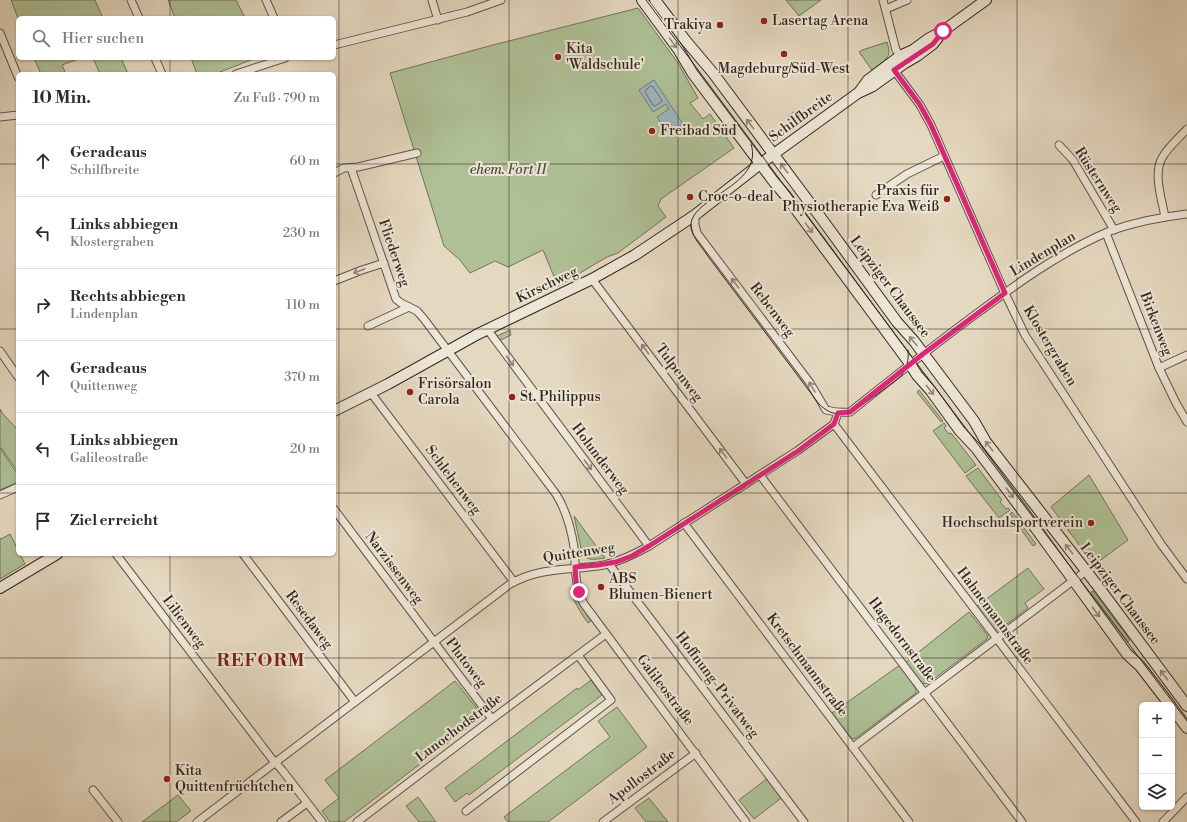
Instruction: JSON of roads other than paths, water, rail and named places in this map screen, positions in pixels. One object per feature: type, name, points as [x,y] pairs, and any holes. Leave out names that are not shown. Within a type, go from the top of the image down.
[{"type":"main road","name":"Leipziger Chaussee","points":[[642,0],[678,49],[693,74],[760,164],[786,196],[960,431],[976,448],[1127,654],[1140,666],[1168,702]]},
{"type":"main road","name":"Leipziger Chaussee","points":[[655,0],[686,41],[713,73],[897,322],[974,421],[986,442],[1101,589],[1187,706]]},
{"type":"main road","name":"Schilfbreite","points":[[858,93],[868,80],[902,59],[928,39],[943,31],[986,0]]},
{"type":"main road","name":"Schilfbreite","points":[[760,164],[858,93],[873,86],[894,70],[902,59]]},
{"type":"main road","name":"Kirschweg","points":[[336,411],[487,329],[592,279],[635,255],[695,215],[760,164]]},
{"type":"main road","points":[[0,588],[54,556]]},
{"type":"main road","points":[[1175,712],[1187,728]]},
{"type":"street","points":[[131,0],[137,16]]},
{"type":"street","points":[[266,0],[273,16]]},
{"type":"street","points":[[432,0],[438,20]]},
{"type":"street","points":[[336,45],[438,20],[501,0]]},
{"type":"street","points":[[883,0],[896,50],[902,59]]},
{"type":"street","points":[[886,9],[907,0]]},
{"type":"street","points":[[0,33],[16,72]]},
{"type":"street","points":[[156,60],[161,72]]},
{"type":"street","points":[[242,72],[279,60]]},
{"type":"street","name":"Klostergraben","points":[[894,70],[920,105],[931,125],[1025,335],[1160,544],[1187,579]]},
{"type":"street","points":[[0,116],[16,115]]},
{"type":"street","points":[[1164,217],[1159,183],[1159,166],[1162,158],[1187,129]]},
{"type":"street","name":"Rüsternweg","points":[[1059,145],[1073,160],[1114,230]]},
{"type":"street","points":[[336,172],[345,168],[351,168],[418,153]]},
{"type":"street","points":[[876,195],[907,174],[944,156]]},
{"type":"street","name":"Fliederweg","points":[[351,168],[396,299],[400,303],[417,311],[448,351]]},
{"type":"street","name":"Lindenplan","points":[[910,364],[1005,293],[1076,248],[1106,233],[1140,222],[1187,214]]},
{"type":"street","name":"Rebenweg","points":[[695,215],[697,233],[810,383],[826,410],[838,413]]},
{"type":"street","name":"Birkenweg","points":[[1106,233],[1159,368],[1187,422]]},
{"type":"street","points":[[336,280],[384,263]]},
{"type":"street","name":"Tulpenweg","points":[[592,279],[746,484]]},
{"type":"street","points":[[368,326],[409,307]]},
{"type":"street","name":"Holunderweg","points":[[487,329],[649,546]]},
{"type":"street","points":[[0,351],[16,374]]},
{"type":"street","points":[[448,351],[561,501],[570,525],[574,546],[575,567]]},
{"type":"street","points":[[1159,368],[1187,355]]},
{"type":"street","points":[[834,424],[838,413],[850,412],[910,364]]},
{"type":"street","name":"Schlehenweg","points":[[371,393],[514,582]]},
{"type":"street","name":"Quittenweg","points":[[197,822],[514,582],[542,572],[609,564],[632,556],[798,451],[834,424]]},
{"type":"street","name":"Hahnemannstraße","points":[[834,424],[1136,822]]},
{"type":"street","name":"Hagedornstraße","points":[[760,475],[1022,822]]},
{"type":"street","points":[[0,495],[16,488]]},
{"type":"street","name":"Narzissenweg","points":[[336,512],[434,642]]},
{"type":"street","name":"Kretschmannstraße","points":[[684,523],[909,822]]},
{"type":"street","name":"Lilienweg","points":[[118,556],[274,763],[282,770],[322,822]]},
{"type":"street","name":"Resedaweg","points":[[244,556],[354,702]]},
{"type":"street","name":"Hoffnung-Privatweg","points":[[609,564],[804,822]]},
{"type":"street","name":"Galileostraße","points":[[575,567],[576,582],[582,600],[746,822]]},
{"type":"street","points":[[853,747],[1086,571]]},
{"type":"street","name":"Lunochodstraße","points":[[357,822],[606,634]]},
{"type":"street","name":"Plutoweg","points":[[434,642],[492,719]]},
{"type":"street","points":[[466,811],[611,700],[578,654]]},
{"type":"street","name":"Apollostraße","points":[[603,822],[696,753]]},
{"type":"street","points":[[93,790],[116,821]]},
{"type":"street","points":[[1162,822],[1186,801]]},
{"type":"street","points":[[281,822],[307,803]]},
{"type":"water","points":[[654,80],[683,124],[671,132],[666,131],[657,117],[669,109],[666,104],[653,112],[639,90]]},
{"type":"tram line","points":[[646,0],[915,361],[1187,721]]},
{"type":"tram line","points":[[751,144],[752,159],[747,171],[737,181],[701,208],[693,217],[691,228],[692,232],[707,255],[819,404],[827,410],[841,414],[862,405],[901,376],[907,364],[908,350]]},
{"type":"place","name":"Lasertag Arena","points":[[764,21]]},
{"type":"place","name":"Trakiya","points":[[720,25]]},
{"type":"place","name":"Magdeburg/Süd-West","points":[[784,54]]},
{"type":"place","name":"Kita 'Waldschule'","points":[[558,57]]},
{"type":"place","name":"Freibad Süd","points":[[652,131]]},
{"type":"place","name":"Croc-o-deal","points":[[690,197]]},
{"type":"place","name":"Praxis für Physiotherapie Eva Weiß","points":[[947,199]]},
{"type":"place","name":"Frisörsalon Carola","points":[[410,392]]},
{"type":"place","name":"St. Philippus","points":[[512,397]]},
{"type":"place","name":"Hochschulsportverein","points":[[1091,523]]},
{"type":"place","name":"ABS Blumen-Bienert","points":[[601,587]]},
{"type":"place","name":"Kita Quittenfrüchtchen","points":[[167,779]]},
{"type":"district","name":"REFORM","points":[[261,660]]},
{"type":"park label","name":"ehem. Fort II","points":[[508,170]]}]
